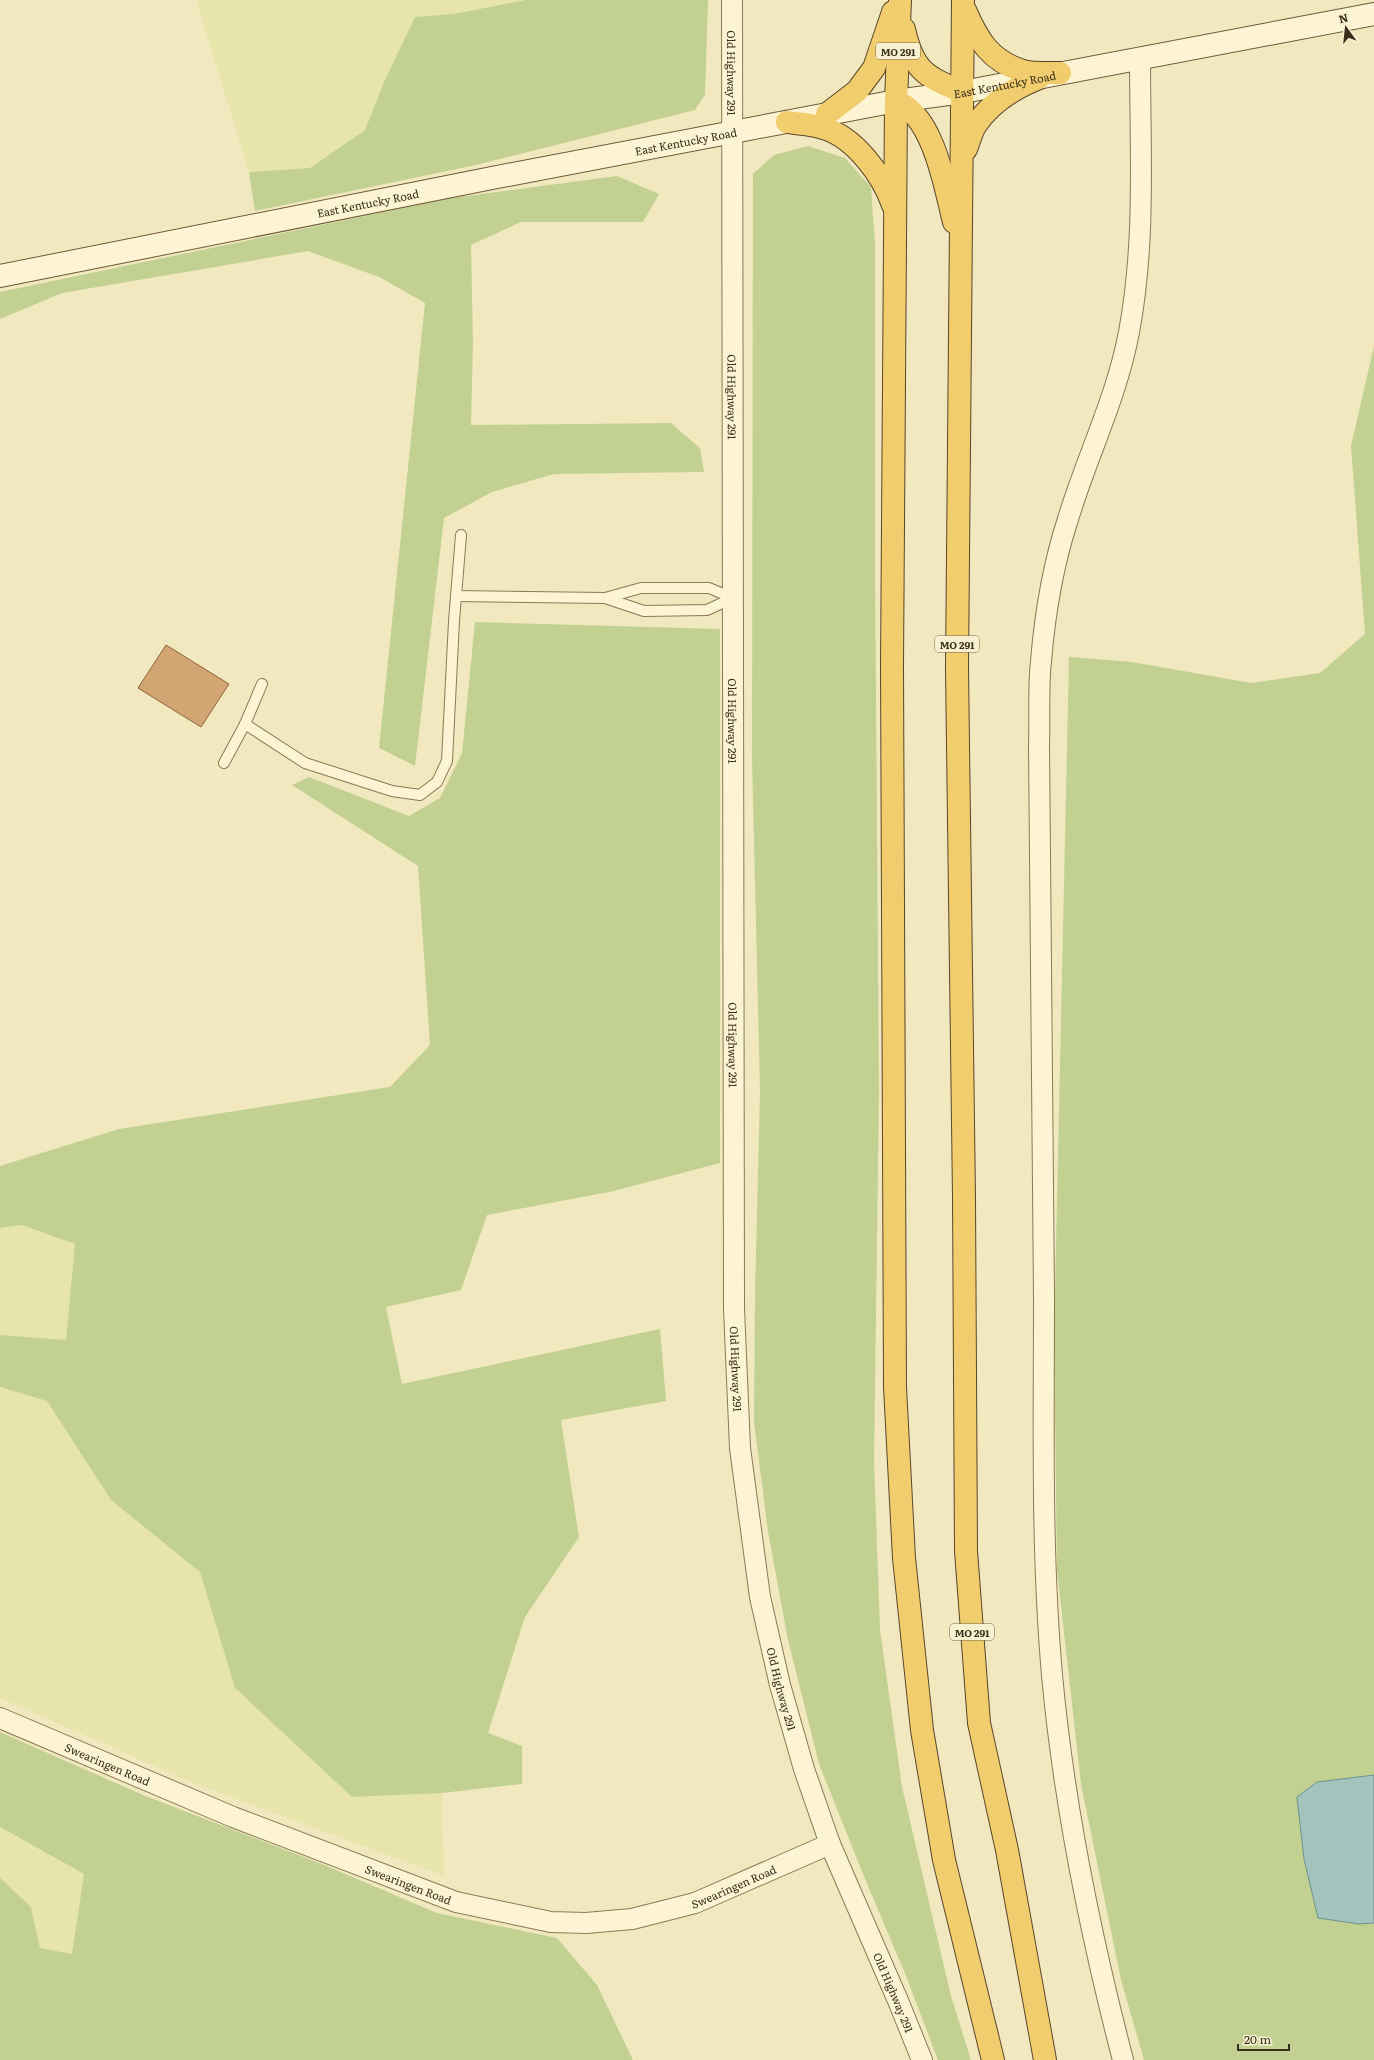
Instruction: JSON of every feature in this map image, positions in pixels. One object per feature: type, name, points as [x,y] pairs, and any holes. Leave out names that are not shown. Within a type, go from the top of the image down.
[{"type":"highway","points":[[963,2],[981,43],[996,59],[1024,71],[1060,73]]},
{"type":"highway","name":"MO 291","points":[[963,2],[957,669],[964,1197],[966,1551],[979,1722],[1007,1850],[1045,2060]]},
{"type":"highway","points":[[899,3],[909,51],[923,72],[938,82],[963,92]]},
{"type":"highway","points":[[827,114],[857,91],[874,68],[899,3]]},
{"type":"highway","name":"MO 291","points":[[899,3],[896,101],[892,674],[896,1410],[904,1558],[922,1730],[944,1860],[993,2060]]},
{"type":"highway","points":[[962,162],[974,127],[990,108],[1010,93],[1039,78]]},
{"type":"highway","points":[[896,101],[903,104],[916,116],[934,149],[961,255]]},
{"type":"highway","points":[[787,122],[824,128],[852,144],[871,164],[888,191],[895,211]]},
{"type":"main road","name":"East Kentucky Road","points":[[0,276],[492,178],[827,114],[896,101],[963,92],[1374,14]]},
{"type":"street","name":"Old Highway 291","points":[[732,0],[734,1309],[740,1448],[760,1597],[780,1685],[804,1769],[830,1844],[922,2060]]},
{"type":"street","points":[[1123,2060],[1099,1968],[1068,1804],[1052,1677],[1047,1603],[1044,1465],[1039,745],[1041,662],[1050,588],[1068,519],[1113,395],[1129,333],[1138,272],[1141,209],[1140,58]]},
{"type":"street","name":"Swearingen Road","points":[[0,1718],[233,1817],[456,1902],[551,1922],[586,1923],[632,1919],[695,1903],[830,1844]]},
{"type":"lane","points":[[245,724],[305,763],[392,791],[420,795],[437,782],[447,761],[461,534]]},
{"type":"lane","points":[[456,596],[605,598],[641,588],[709,588],[733,598]]},
{"type":"lane","points":[[605,598],[644,611],[707,610],[733,598]]},
{"type":"lane","points":[[224,763],[245,724],[262,684]]},
{"type":"shaded area","points":[[196,0],[526,0],[453,14],[415,17],[384,82],[365,130],[310,168],[249,172]]},
{"type":"shaded area","points":[[22,1225],[75,1244],[66,1340],[0,1335],[0,1228]]},
{"type":"shaded area","points":[[0,1387],[47,1401],[111,1500],[200,1572],[235,1688],[352,1797],[442,1793],[444,1876],[196,1784],[0,1698]]},
{"type":"shaded area","points":[[0,1827],[84,1874],[73,1954],[40,1948],[31,1907],[0,1878]]},
{"type":"green space","points":[[526,0],[708,0],[705,95],[695,110],[476,165],[255,211],[249,172],[310,168],[365,130],[384,82],[415,17],[453,14]]},
{"type":"green space","points":[[808,146],[845,158],[871,187],[875,244],[875,565],[879,1093],[874,1463],[880,1630],[902,1787],[951,1996],[971,2060],[938,2060],[906,1976],[819,1764],[788,1640],[768,1532],[754,1422],[755,1294],[760,1091],[752,758],[753,174],[774,155]]},
{"type":"green space","points":[[617,176],[659,194],[643,222],[521,222],[471,245],[473,342],[471,425],[671,423],[700,448],[704,472],[554,474],[492,492],[444,518],[415,766],[379,748],[425,303],[379,277],[308,251],[62,293],[0,319],[0,292],[451,198]]},
{"type":"green space","points":[[1374,346],[1374,1775],[1317,1782],[1297,1797],[1304,1859],[1318,1918],[1359,1924],[1374,1923],[1374,2060],[1144,2060],[1121,1980],[1081,1784],[1057,1570],[1054,1337],[1069,657],[1132,662],[1251,683],[1320,673],[1365,634],[1351,446]]},
{"type":"green space","points":[[475,622],[720,629],[720,1163],[614,1191],[487,1215],[461,1290],[386,1307],[402,1384],[660,1329],[666,1401],[561,1420],[579,1537],[525,1617],[488,1733],[522,1746],[522,1784],[442,1793],[352,1797],[235,1688],[200,1572],[111,1500],[47,1401],[0,1387],[0,1335],[66,1340],[75,1244],[22,1225],[0,1228],[0,1166],[119,1129],[390,1087],[430,1045],[418,866],[292,785],[309,777],[409,816],[440,798],[462,753]]},
{"type":"green space","points":[[0,1732],[143,1795],[322,1864],[437,1913],[557,1938],[597,1985],[633,2060],[0,2060],[0,1878],[31,1907],[40,1948],[72,1954],[84,1874],[0,1827]]},
{"type":"water","points":[[1374,1775],[1374,1923],[1359,1924],[1318,1918],[1304,1859],[1297,1797],[1317,1782]]},
{"type":"building","points":[[166,645],[229,684],[201,727],[138,688]]}]
